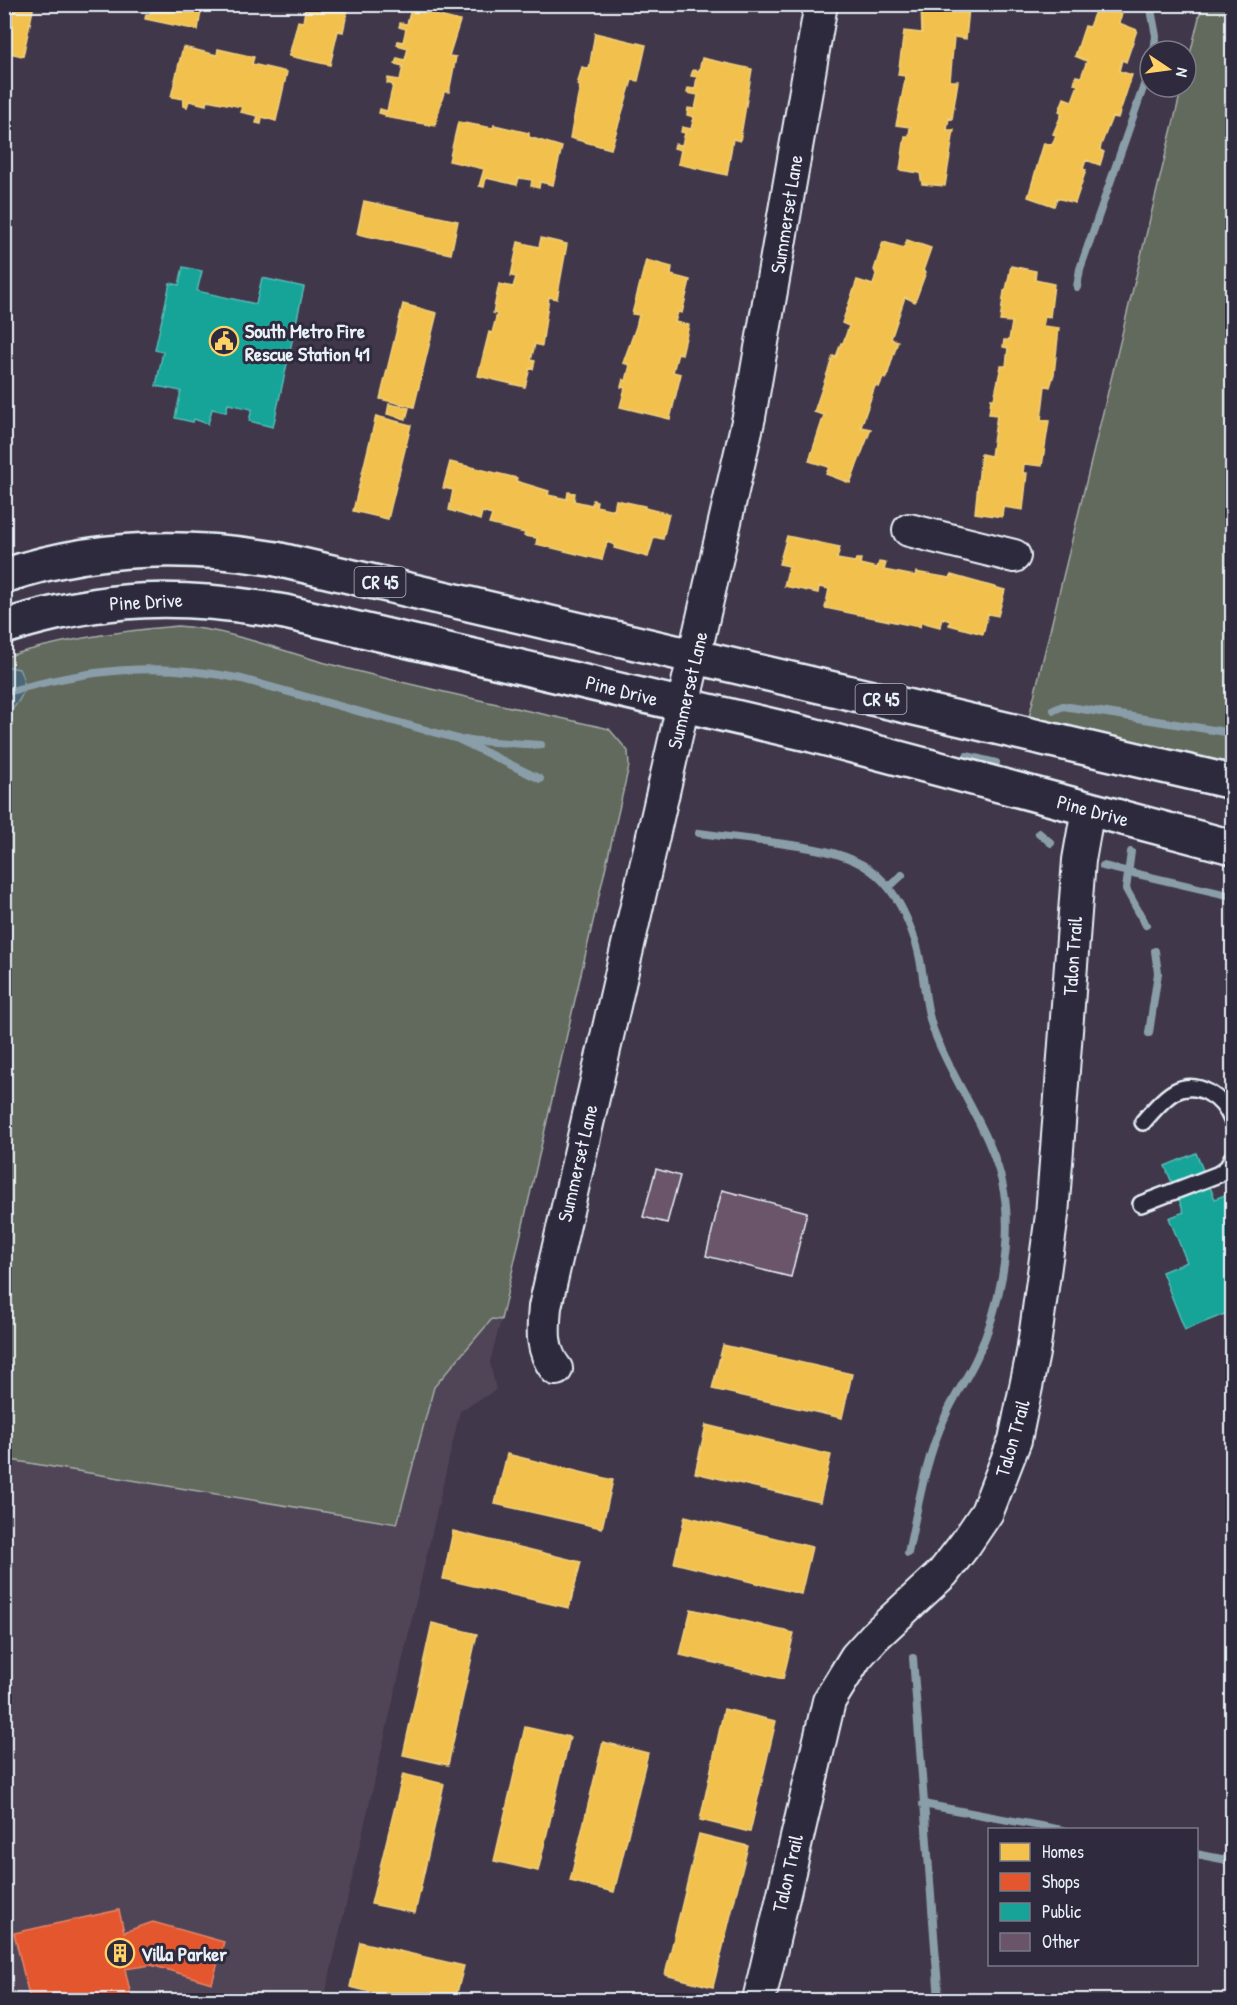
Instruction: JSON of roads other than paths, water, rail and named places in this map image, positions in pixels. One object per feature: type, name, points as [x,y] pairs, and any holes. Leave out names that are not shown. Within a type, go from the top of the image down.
[{"type":"main road","name":"CR 45","points":[[4,576],[60,560],[120,551],[163,549],[235,553],[304,564],[1233,782]]},
{"type":"main road","name":"Pine Drive","points":[[4,627],[52,614],[118,601],[179,598],[308,616],[812,735],[1233,847]]},
{"type":"street","name":"Summerset Lane","points":[[556,1369],[546,1353],[544,1342],[546,1300],[760,364],[821,4]]},
{"type":"street","points":[[909,530],[1014,556]]},
{"type":"street","name":"Talon Trail","points":[[759,2001],[829,1701],[856,1657],[875,1636],[943,1573],[966,1543],[987,1512],[1015,1440],[1033,1353],[1052,1215],[1079,860],[1088,809]]},
{"type":"lane","points":[[1143,1122],[1173,1093],[1182,1089],[1207,1091],[1219,1099],[1233,1120]]},
{"type":"lane","points":[[1141,1204],[1219,1174],[1228,1167],[1233,1158]]},
{"type":"water","points":[[5,666],[19,669],[24,690],[19,701],[5,718]]},
{"type":"waterway","points":[[1150,4],[1156,39]]},
{"type":"waterway","points":[[1077,287],[1080,269],[1139,99]]},
{"type":"waterway","points":[[4,693],[64,678],[122,670],[181,670],[211,673],[242,679],[458,739],[540,779]]},
{"type":"waterway","points":[[1054,710],[1063,706],[1232,733]]},
{"type":"waterway","points":[[464,740],[541,745]]},
{"type":"waterway","points":[[967,756],[996,763]]},
{"type":"waterway","points":[[699,833],[834,853],[869,869],[883,881],[896,897],[916,943],[927,1008],[941,1049],[992,1149],[999,1170],[1004,1192],[1007,1233],[998,1298],[985,1339],[938,1433],[923,1484],[908,1553]]},
{"type":"waterway","points":[[1039,833],[1051,843]]},
{"type":"waterway","points":[[1131,852],[1126,889],[1146,925]]},
{"type":"waterway","points":[[1103,866],[1232,896]]},
{"type":"waterway","points":[[889,887],[902,875]]},
{"type":"waterway","points":[[1149,1033],[1158,973],[1155,951]]},
{"type":"waterway","points":[[913,1658],[939,2000]]},
{"type":"waterway","points":[[923,1804],[1051,1828]]},
{"type":"waterway","points":[[1198,1854],[1232,1861]]},
{"type":"place","name":"South Metro Fire Rescue Station 41","points":[[224,341]]},
{"type":"place","name":"Villa Parker","points":[[120,1953]]}]
